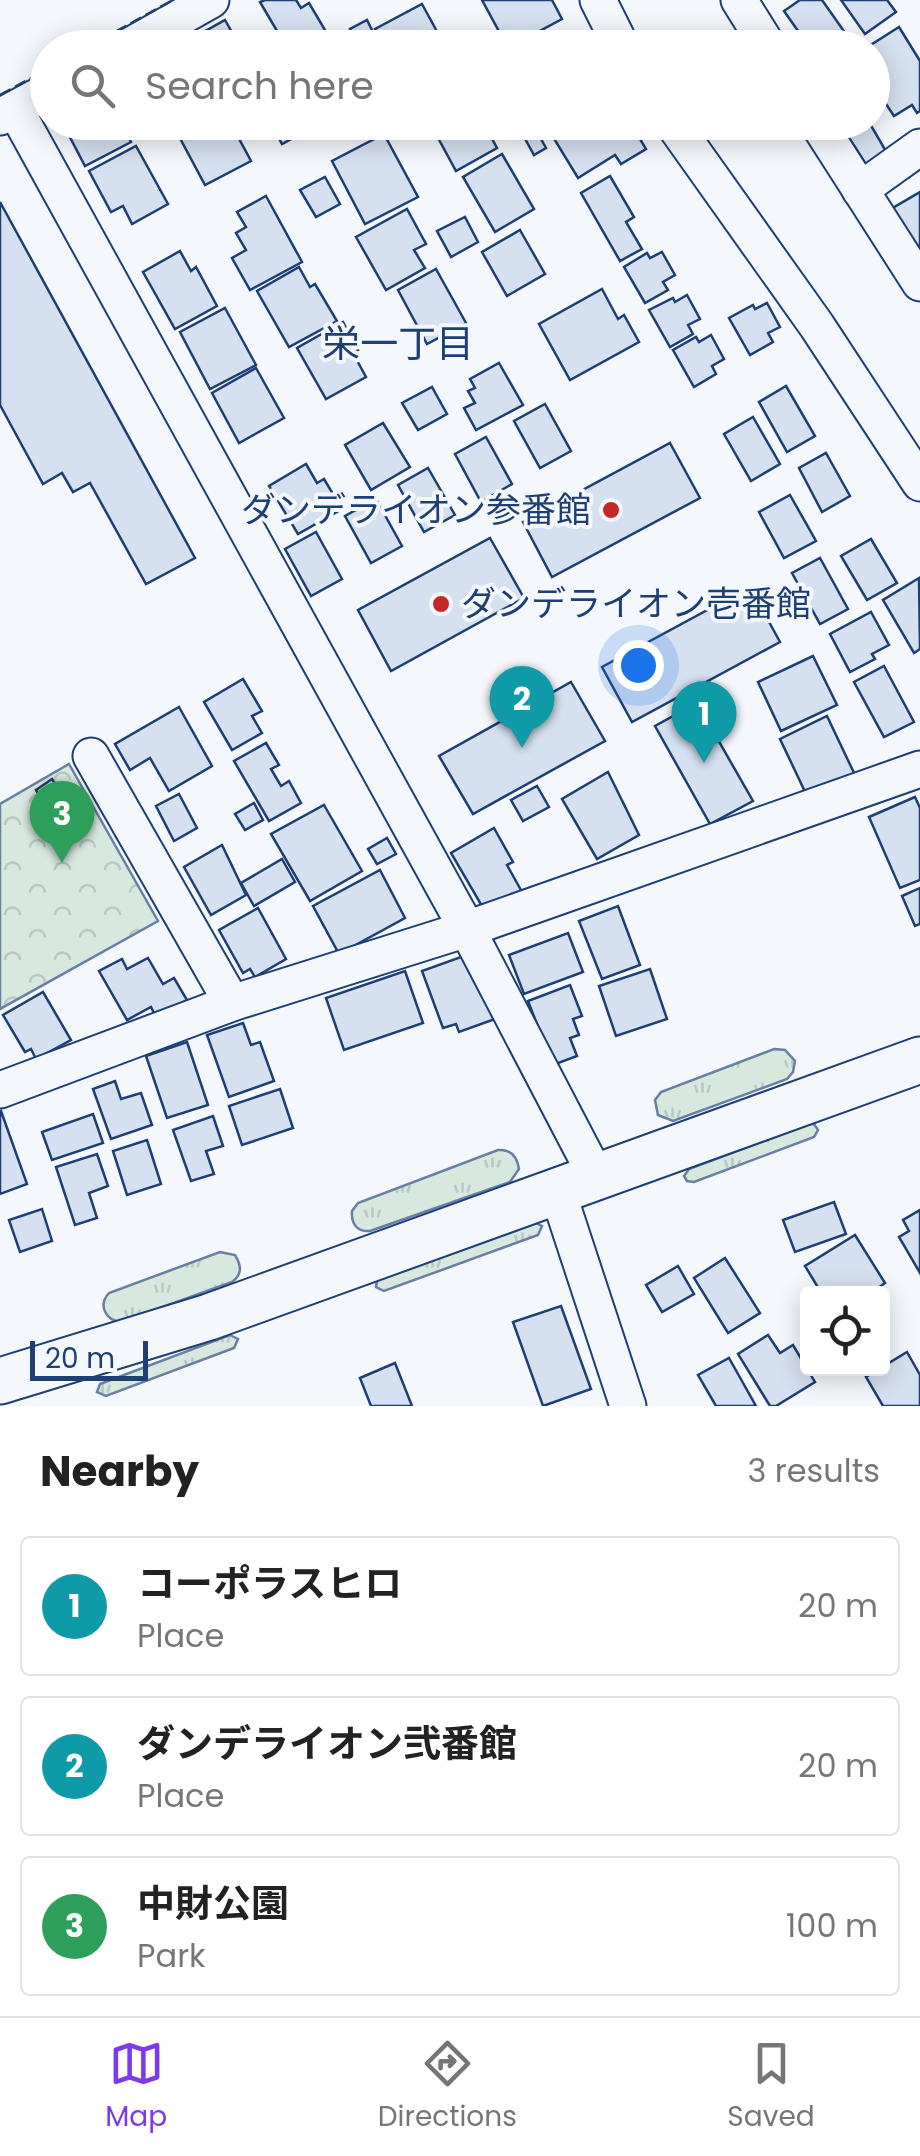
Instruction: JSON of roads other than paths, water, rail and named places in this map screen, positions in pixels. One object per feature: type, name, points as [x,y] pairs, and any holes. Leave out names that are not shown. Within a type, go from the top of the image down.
[{"type":"street","points":[[158,30],[211,0]]},
{"type":"street","points":[[598,0],[613,30]]},
{"type":"street","points":[[738,0],[757,30]]},
{"type":"street","points":[[30,101],[8,113],[468,929],[578,1185],[628,1406]]},
{"type":"street","points":[[685,140],[817,326],[920,483]]},
{"type":"street","points":[[828,140],[920,284]]},
{"type":"street","points":[[860,190],[920,147]]},
{"type":"street","points":[[90,756],[232,1003]]},
{"type":"street","points":[[4,1080],[468,929],[920,769]]},
{"type":"street","points":[[0,1382],[209,1317],[920,1060]]},
{"type":"place","name":"ダンデライオン参番館","points":[[611,510]]},
{"type":"place","name":"ダンデライオン壱番館","points":[[441,604]]},
{"type":"place","name":"ダンデライオン弐番館","points":[[522,748]]},
{"type":"place","name":"コーポラスヒロ","points":[[704,763]]},
{"type":"place","name":"中財公園","points":[[62,863]]},
{"type":"district","name":"栄一丁目","points":[[398,344]]}]
